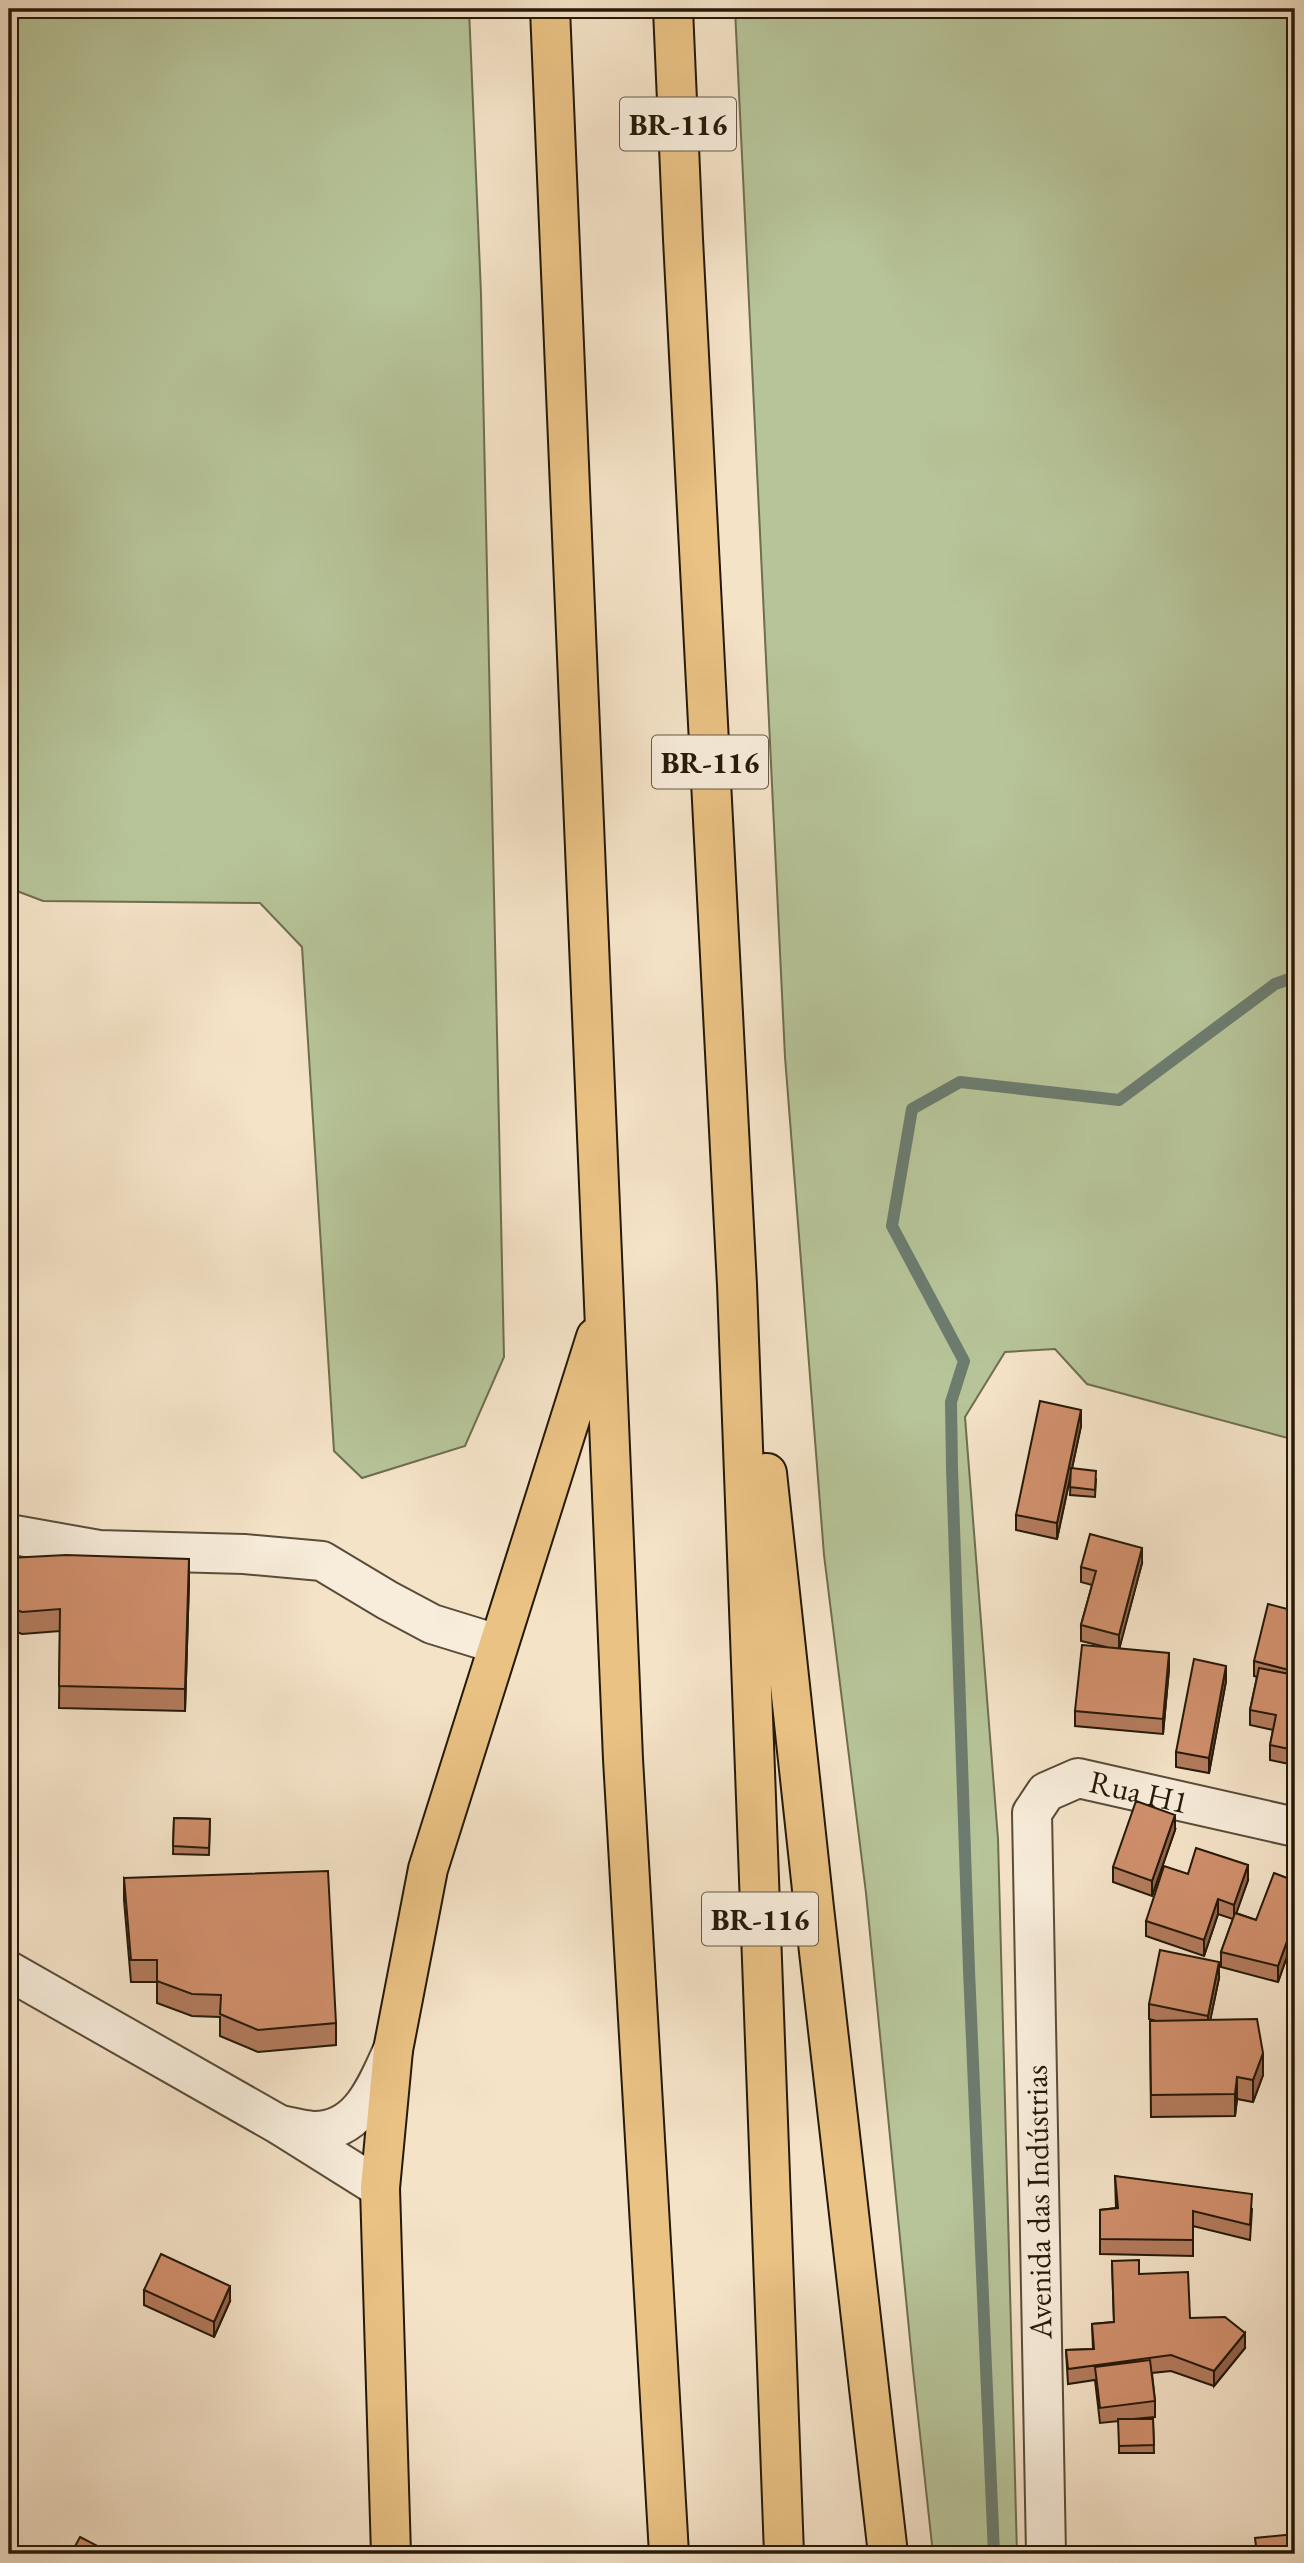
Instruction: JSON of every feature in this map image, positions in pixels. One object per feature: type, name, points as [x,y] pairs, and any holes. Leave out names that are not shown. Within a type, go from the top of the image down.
[{"type":"main road","points":[[550,9],[624,1773],[669,2554]]},
{"type":"main road","name":"BR-116","points":[[673,9],[737,1284],[784,2554]]},
{"type":"main road","points":[[737,1284],[760,1396],[814,1908],[888,2554]]},
{"type":"main road","points":[[391,2554],[380,2188],[393,2050],[428,1869],[604,1312]]},
{"type":"street","points":[[9,1534],[99,1550],[244,1553],[322,1561],[432,1624],[497,1644]]},
{"type":"street","name":"Rua H1","points":[[1031,1850],[1032,1813],[1045,1792],[1078,1778],[1295,1827]]},
{"type":"street","name":"Avenida das Indústrias","points":[[1031,1850],[1046,2554]]},
{"type":"street","points":[[9,1971],[278,2124],[380,2188]]},
{"type":"street","points":[[278,2124],[314,2131],[345,2124],[371,2098],[393,2050]]},
{"type":"green space","points":[[9,9],[469,9],[481,294],[504,1357],[465,1446],[362,1478],[334,1451],[302,947],[260,903],[43,901],[9,888]]},
{"type":"green space","points":[[735,9],[1295,9],[1295,1440],[1087,1384],[1055,1349],[1005,1352],[965,1417],[998,1839],[1017,2554],[933,2554],[866,1893],[824,1555],[785,1057]]},
{"type":"building","points":[[1040,1401],[1081,1410],[1057,1523],[1016,1515]]},
{"type":"building","points":[[1071,1468],[1096,1471],[1095,1490],[1070,1487]]},
{"type":"building","points":[[1090,1534],[1142,1548],[1119,1635],[1081,1625],[1096,1571],[1081,1567]]},
{"type":"building","points":[[66,1555],[189,1559],[185,1689],[59,1686],[60,1609],[22,1612],[9,1607],[9,1558]]},
{"type":"building","points":[[1268,1604],[1295,1611],[1295,1646],[1289,1670],[1254,1661]]},
{"type":"building","points":[[1082,1645],[1169,1653],[1163,1719],[1075,1711]]},
{"type":"building","points":[[1194,1659],[1226,1666],[1209,1758],[1176,1752]]},
{"type":"building","points":[[1259,1668],[1295,1675],[1294,1750],[1270,1745],[1276,1715],[1250,1710]]},
{"type":"building","points":[[9,1670],[15,1673],[9,1684]]},
{"type":"building","points":[[1136,1801],[1175,1815],[1152,1881],[1113,1867]]},
{"type":"building","points":[[174,1818],[210,1819],[209,1848],[173,1846]]},
{"type":"building","points":[[1196,1848],[1248,1865],[1234,1905],[1218,1899],[1204,1940],[1146,1921],[1164,1866],[1188,1874]]},
{"type":"building","points":[[328,1871],[336,2023],[258,2030],[220,2014],[221,1995],[192,1994],[157,1981],[157,1960],[131,1960],[124,1878]]},
{"type":"building","points":[[1274,1873],[1295,1881],[1295,1935],[1290,1933],[1278,1966],[1221,1952],[1235,1913],[1256,1920]]},
{"type":"building","points":[[1160,1950],[1219,1962],[1208,2016],[1149,2004]]},
{"type":"building","points":[[1257,2019],[1263,2053],[1253,2080],[1237,2077],[1235,2094],[1151,2095],[1150,2021]]},
{"type":"building","points":[[1115,2176],[1252,2194],[1250,2225],[1193,2211],[1193,2240],[1100,2239],[1100,2210],[1118,2208]]},
{"type":"building","points":[[161,2254],[230,2286],[214,2322],[144,2290]]},
{"type":"building","points":[[1139,2260],[1139,2274],[1188,2272],[1190,2318],[1225,2317],[1245,2333],[1214,2371],[1171,2355],[1068,2369],[1066,2350],[1094,2349],[1092,2324],[1114,2322],[1112,2261]]},
{"type":"building","points":[[1150,2360],[1155,2401],[1100,2408],[1095,2367]]},
{"type":"building","points":[[1118,2419],[1153,2419],[1154,2445],[1119,2446]]},
{"type":"building","points":[[1295,2534],[1295,2554],[1257,2554],[1255,2538]]},
{"type":"building","points":[[80,2537],[113,2554],[71,2554]]},
{"type":"building","points":[[9,2546],[25,2554],[9,2554]]},
{"type":"waterway","points":[[994,2554],[969,1970],[952,1468],[951,1402],[964,1361],[892,1226],[912,1109],[960,1082],[1119,1100],[1275,984],[1295,977]]}]
